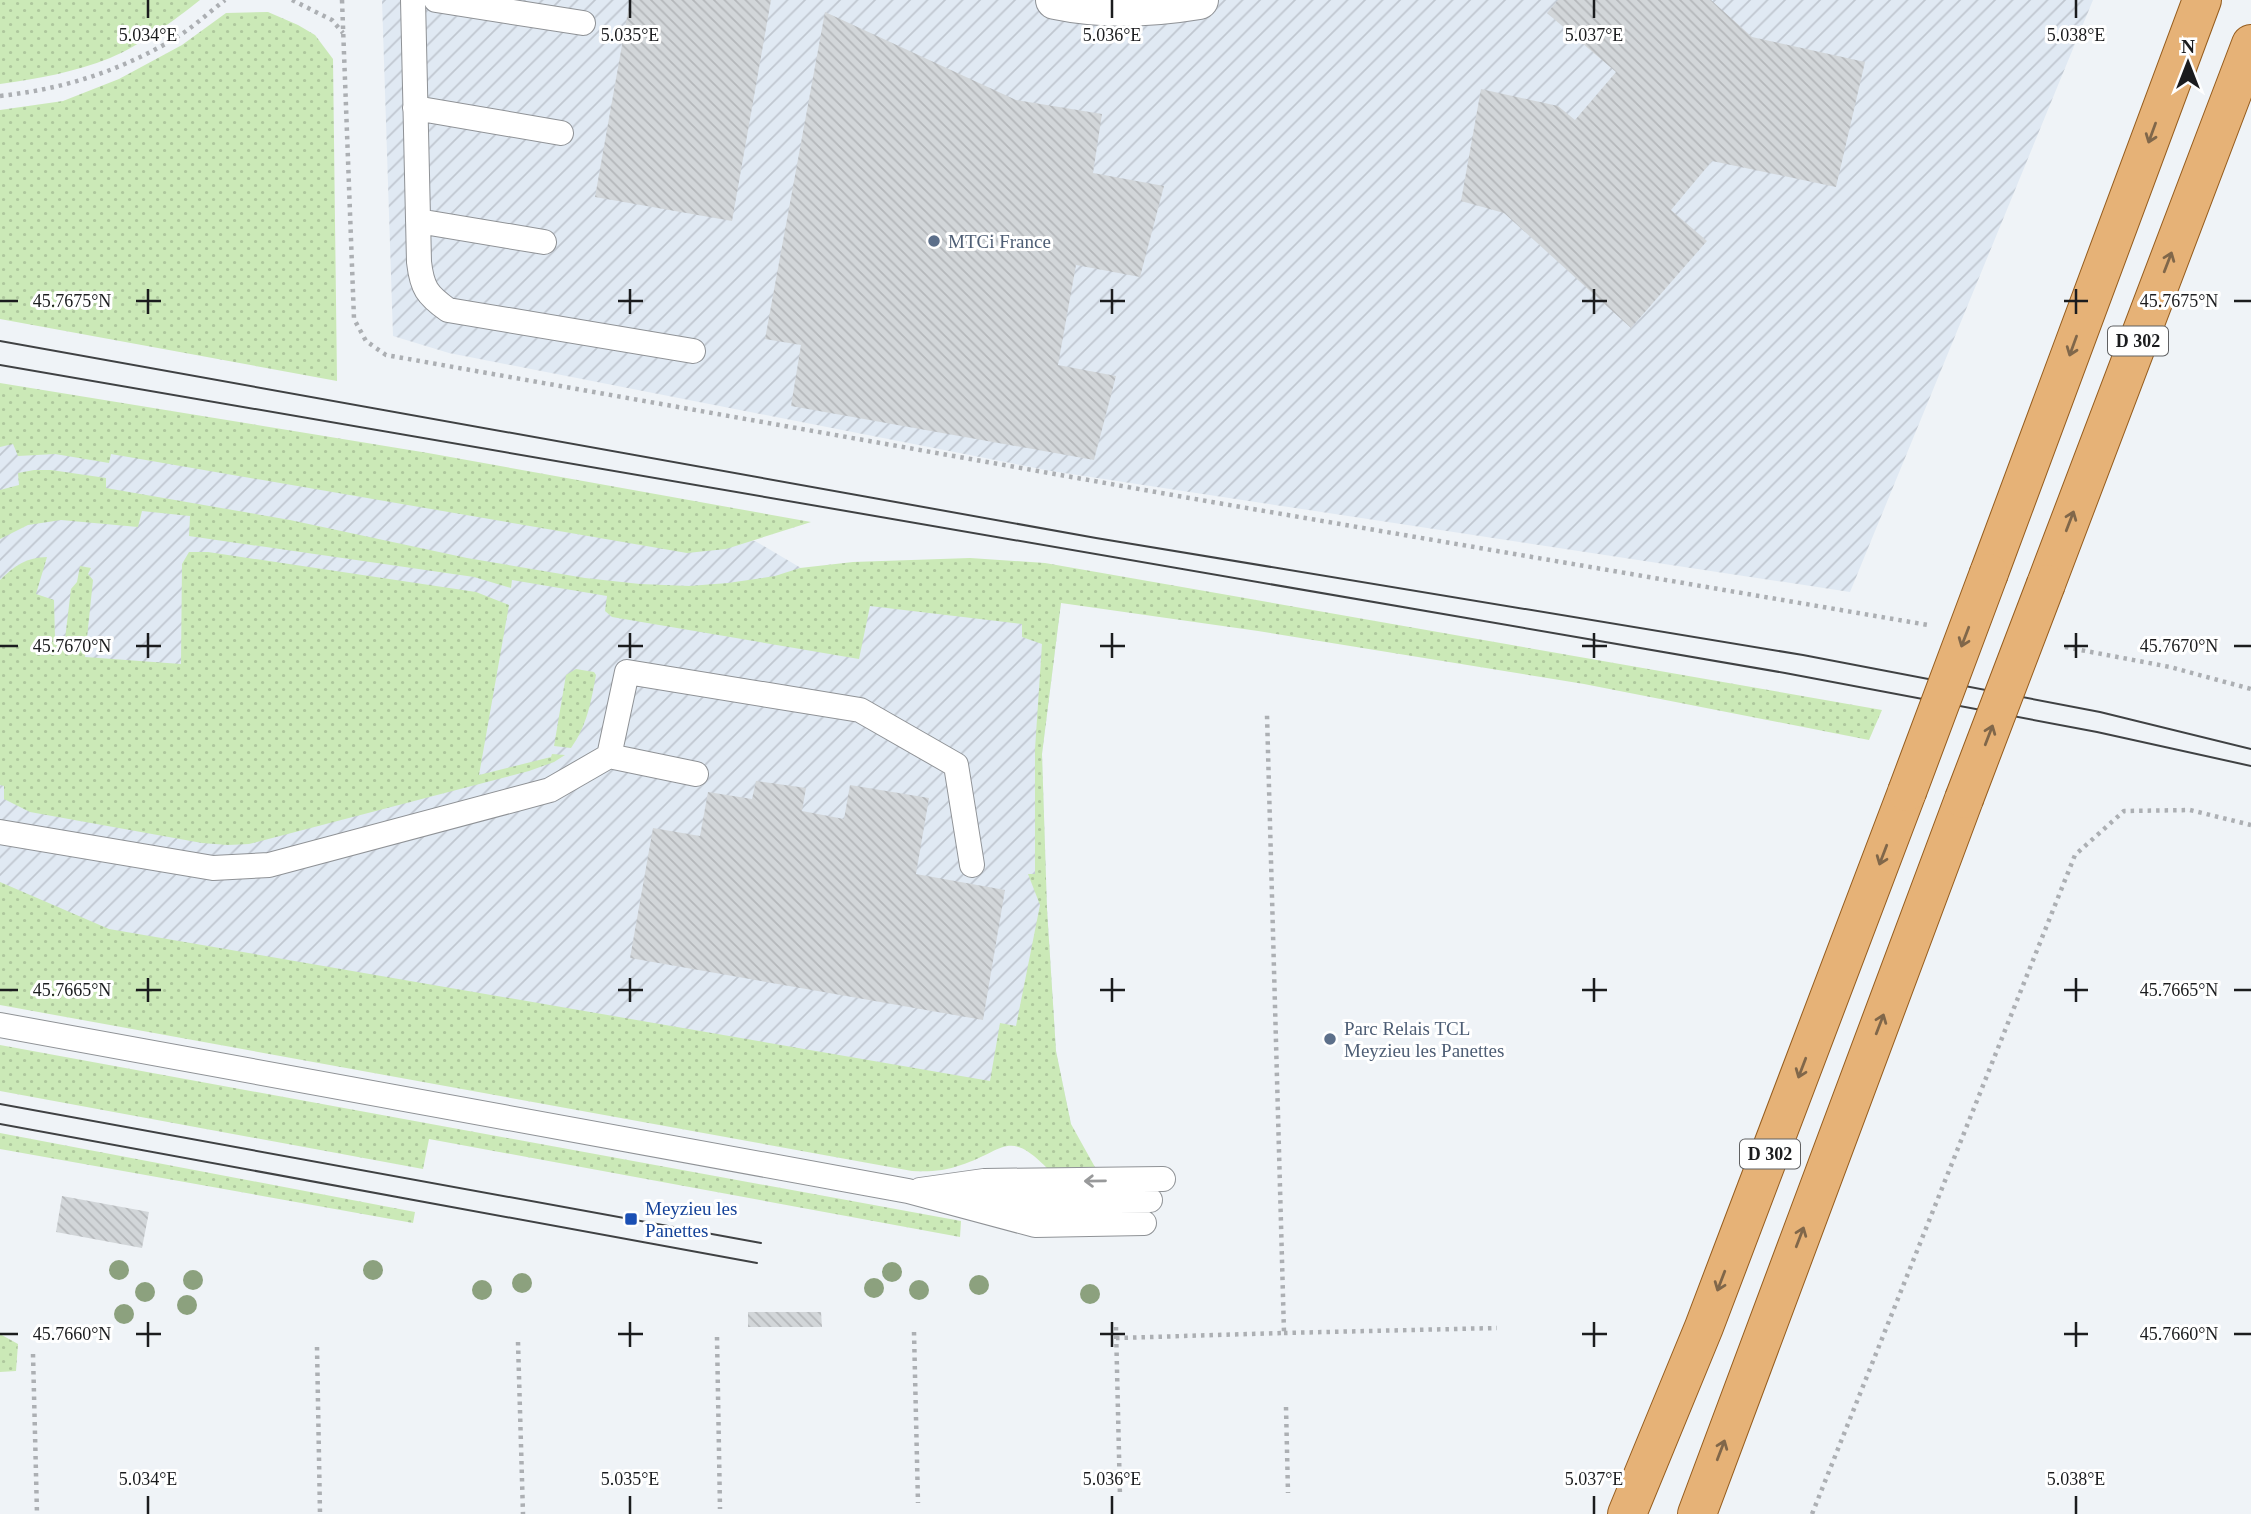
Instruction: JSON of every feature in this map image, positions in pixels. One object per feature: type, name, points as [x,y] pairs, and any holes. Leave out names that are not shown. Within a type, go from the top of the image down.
[{"type":"main road","name":"D 302","points":[[1627,1514],[1704,1327],[2202,0]]},
{"type":"main road","name":"D 302","points":[[1697,1514],[1964,799],[2251,44]]},
{"type":"street","points":[[1055,0],[1084,6],[1163,6],[1199,0]]},
{"type":"lane","points":[[413,0],[422,284],[433,299],[448,310],[692,351]]},
{"type":"lane","points":[[436,0],[583,23]]},
{"type":"lane","points":[[415,108],[561,133]]},
{"type":"lane","points":[[418,222],[544,242]]},
{"type":"lane","points":[[609,756],[627,672],[860,710],[956,765],[972,865]]},
{"type":"lane","points":[[0,832],[214,868],[269,865],[550,790],[609,756],[696,774]]},
{"type":"lane","points":[[0,1025],[908,1191],[1017,1201],[1152,1201]]},
{"type":"path","points":[[0,96],[42,91],[113,70],[171,41],[225,0]]},
{"type":"path","points":[[292,0],[332,20],[343,33]]},
{"type":"path","points":[[1212,502],[1930,625]]},
{"type":"path","points":[[2053,645],[2170,667],[2251,689]]},
{"type":"path","points":[[1266,715],[1284,1333]]},
{"type":"path","points":[[1812,1514],[2075,855],[2124,811],[2190,810],[2251,825]]},
{"type":"path","points":[[1116,1327],[1120,1497]]},
{"type":"path","points":[[1116,1338],[1497,1328]]},
{"type":"path","points":[[914,1332],[918,1503]]},
{"type":"path","points":[[717,1337],[720,1508]]},
{"type":"path","points":[[518,1342],[523,1514]]},
{"type":"path","points":[[317,1347],[320,1514]]},
{"type":"path","points":[[33,1354],[37,1514]]},
{"type":"path","points":[[1286,1407],[1288,1493]]},
{"type":"shaded area","points":[[382,0],[2093,0],[1850,592],[1051,471],[449,353],[393,336]]},
{"type":"shaded area","points":[[0,412],[755,541],[801,568],[1061,603],[1042,754],[1047,909],[1056,1051],[1071,1124],[0,935]]},
{"type":"green space","points":[[0,0],[200,0],[133,47],[110,58],[56,74],[0,84]]},
{"type":"green space","points":[[268,12],[315,35],[333,59],[337,381],[0,319],[0,110],[63,101],[119,79],[182,45],[226,13]]},
{"type":"green space","points":[[0,383],[428,453],[811,522],[726,549],[687,553],[111,454],[109,463],[55,454],[18,456],[13,444],[0,447]]},
{"type":"green space","points":[[34,470],[106,478],[106,488],[290,520],[467,558],[585,578],[640,584],[689,586],[728,583],[775,576],[800,568],[853,562],[970,558],[1045,563],[1882,710],[1869,740],[1584,684],[1258,631],[1061,603],[1042,754],[1047,909],[1056,1051],[1071,1124],[1096,1169],[1049,1170],[1024,1149],[1006,1146],[949,1169],[912,1171],[0,1005],[0,882],[109,929],[990,1081],[1000,1023],[1016,1026],[1040,905],[1028,874],[1035,874],[1035,749],[1042,644],[1022,637],[1022,624],[870,606],[859,659],[612,617],[605,611],[607,596],[512,580],[511,588],[474,577],[189,536],[190,516],[142,511],[138,527],[61,520],[28,525],[0,539],[0,490],[19,485],[18,473]]},
{"type":"green space","points":[[189,552],[208,552],[476,592],[509,605],[479,775],[551,757],[552,754],[565,755],[529,771],[249,844],[202,843],[30,812],[4,799],[4,786],[0,785],[0,580],[21,563],[47,557],[36,594],[54,600],[55,639],[65,639],[71,589],[77,582],[80,566],[91,568],[88,574],[93,580],[85,657],[181,664],[182,564]]},
{"type":"green space","points":[[576,669],[594,672],[596,675],[588,713],[571,748],[554,746],[566,675]]},
{"type":"green space","points":[[0,1045],[961,1221],[960,1237],[429,1139],[423,1169],[0,1091]]},
{"type":"green space","points":[[0,1133],[415,1212],[413,1223],[0,1149]]},
{"type":"green space","points":[[0,1334],[18,1344],[16,1371],[0,1372]]},
{"type":"building","points":[[630,0],[771,0],[732,221],[595,197]]},
{"type":"building","points":[[1558,0],[1711,0],[1752,37],[1865,62],[1836,187],[1712,161],[1671,210],[1707,241],[1631,328],[1504,213],[1461,201],[1481,89],[1558,106],[1575,120],[1616,72],[1547,13]]},
{"type":"building","points":[[825,12],[1016,100],[1102,114],[1093,173],[1164,186],[1140,277],[1076,265],[1058,365],[1116,376],[1094,460],[791,406],[801,345],[765,339]]},
{"type":"building","points":[[756,781],[806,788],[802,811],[844,819],[850,785],[929,798],[916,874],[1005,890],[983,1020],[630,958],[653,828],[700,836],[708,792],[752,799]]},
{"type":"building","points":[[62,1196],[149,1212],[142,1248],[56,1232]]},
{"type":"building","points":[[748,1312],[821,1312],[822,1327],[748,1327]]},
{"type":"tram line","points":[[0,341],[1096,538],[1803,655],[2100,712],[2251,749]]},
{"type":"tram line","points":[[0,365],[1785,673],[2097,732],[2251,766]]},
{"type":"tram line","points":[[0,1104],[761,1243]]},
{"type":"tram line","points":[[0,1124],[757,1263]]},
{"type":"place","name":"MTCi France","points":[[934,241]]},
{"type":"place","name":"Parc Relais TCL Meyzieu les Panettes","points":[[1330,1039]]},
{"type":"place","name":"Meyzieu les Panettes","points":[[631,1219]]}]
